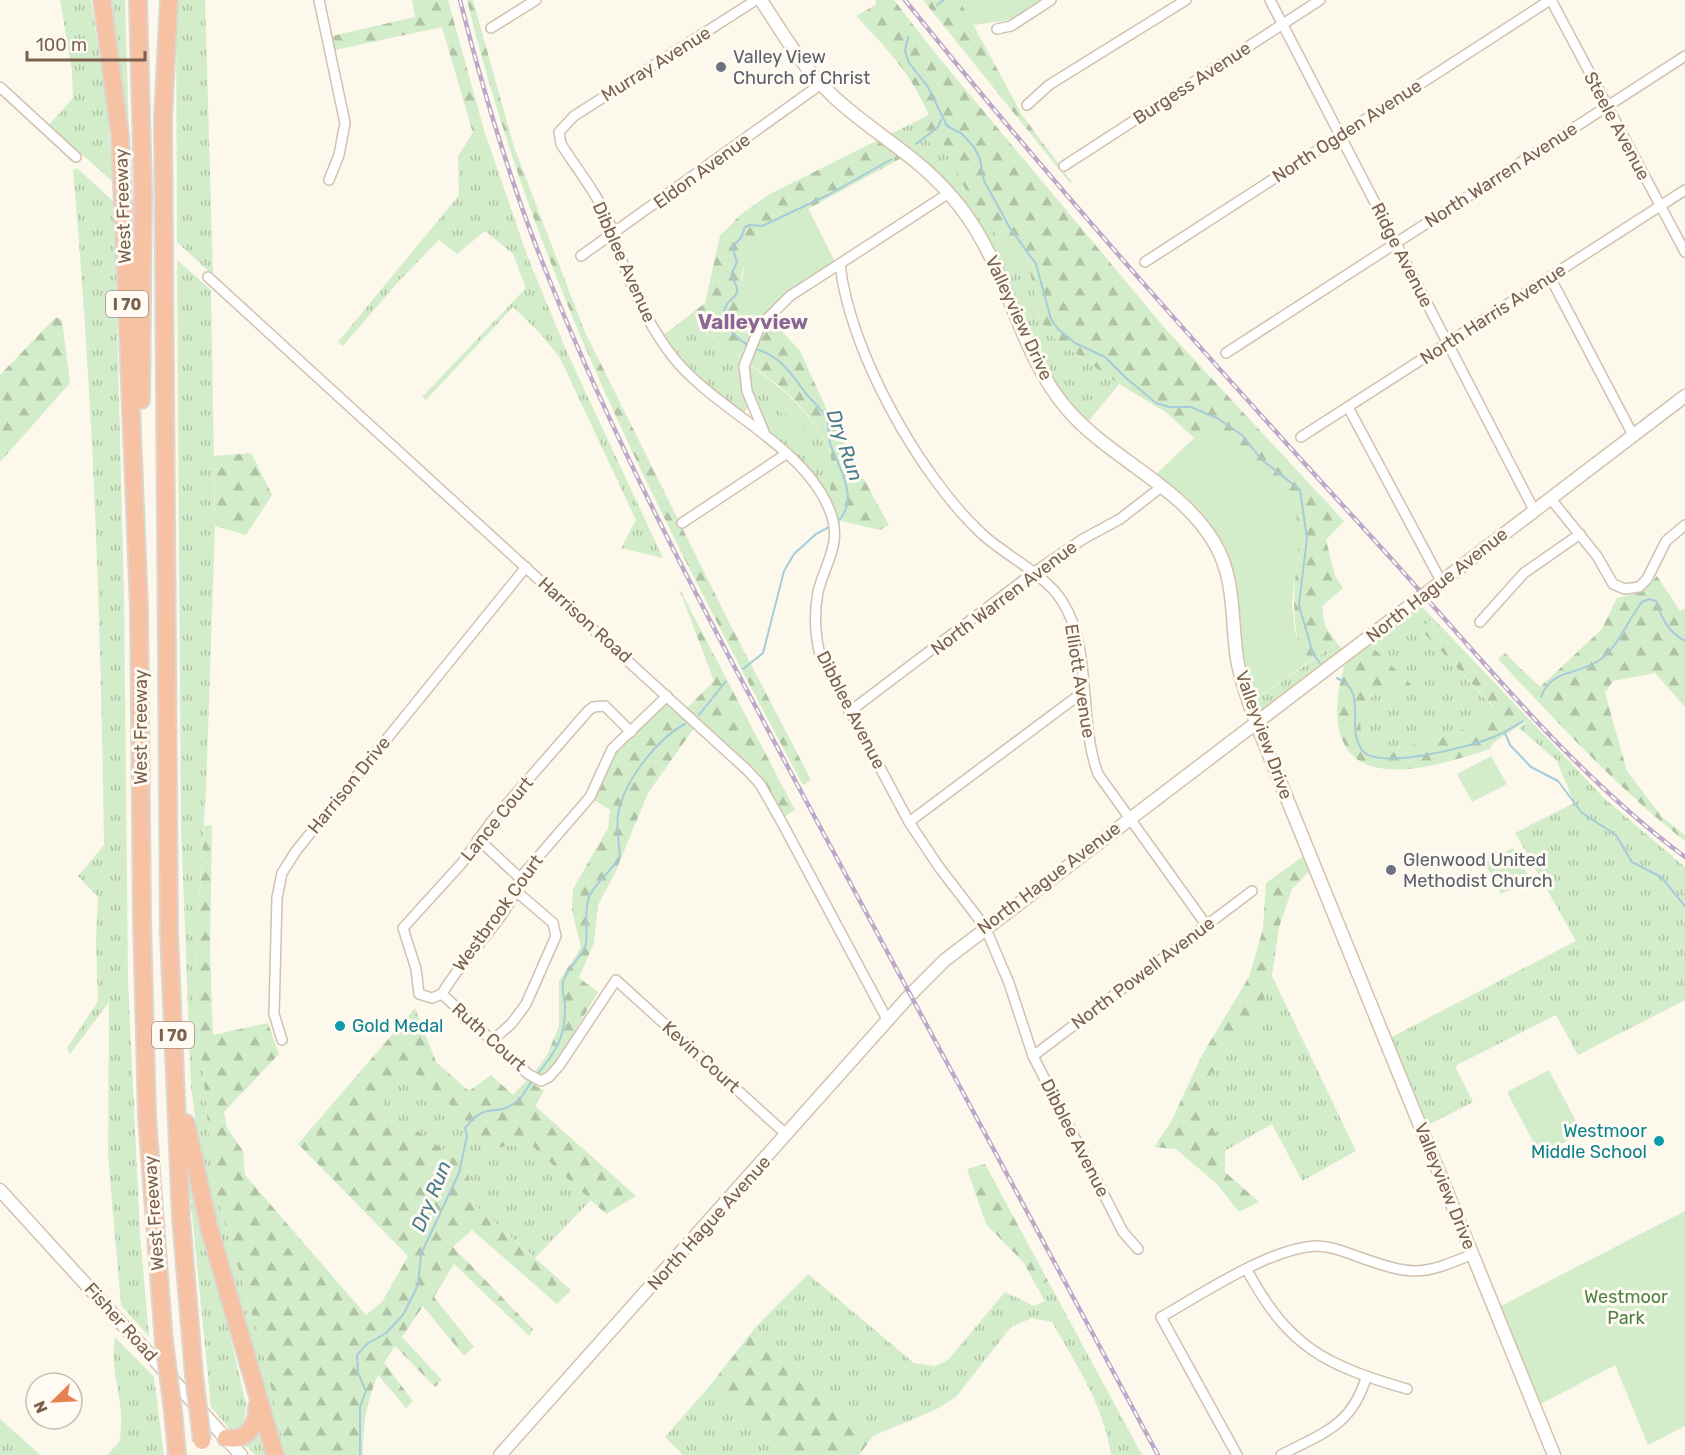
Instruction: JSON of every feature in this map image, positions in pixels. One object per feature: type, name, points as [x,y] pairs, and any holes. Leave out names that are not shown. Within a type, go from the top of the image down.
[{"type":"highway","name":"West Freeway","points":[[102,0],[120,136],[139,608],[142,921],[147,1117],[164,1342],[177,1455]]},
{"type":"highway","points":[[138,0],[143,192],[139,608]]},
{"type":"highway","points":[[157,0],[164,118]]},
{"type":"highway","name":"West Freeway","points":[[169,0],[164,118],[166,683],[172,991],[181,1218],[194,1375],[203,1448]]},
{"type":"highway","points":[[172,991],[177,1058],[192,1158],[257,1400],[275,1455]]},
{"type":"highway","points":[[226,1438],[237,1439],[251,1431],[256,1420],[257,1400]]},
{"type":"main road","name":"Valleyview Drive","points":[[758,0],[801,61],[821,84],[852,112],[909,154],[949,193],[976,229],[992,257],[1030,348],[1059,400],[1084,427],[1204,527],[1222,558],[1230,587],[1240,674],[1257,725],[1554,1455]]},
{"type":"main road","name":"North Hague Avenue","points":[[500,1455],[945,960],[1129,818],[1257,725],[1441,581],[1685,396]]},
{"type":"main road","name":"Fisher Road","points":[[0,1190],[241,1455]]},
{"type":"street","points":[[319,0],[345,123],[339,155],[329,180]]},
{"type":"street","points":[[492,28],[536,0]]},
{"type":"street","name":"Murray Avenue","points":[[559,132],[574,116],[758,0]]},
{"type":"street","points":[[997,29],[1011,26],[1051,0]]},
{"type":"street","points":[[1163,0],[1170,10]]},
{"type":"street","points":[[1027,105],[1059,78],[1186,0]]},
{"type":"street","name":"Ridge Avenue","points":[[1270,0],[1534,510]]},
{"type":"street","name":"Burgess Avenue","points":[[1064,166],[1320,0]]},
{"type":"street","name":"Steele Avenue","points":[[1550,0],[1685,252]]},
{"type":"street","name":"North Ogden Avenue","points":[[1145,262],[1550,0]]},
{"type":"street","name":"North Warren Avenue","points":[[1226,353],[1685,56]]},
{"type":"street","name":"Eldon Avenue","points":[[581,256],[821,84]]},
{"type":"street","points":[[0,87],[76,157]]},
{"type":"street","name":"Dibblee Avenue","points":[[559,132],[561,144],[608,219],[642,306],[674,358],[704,390],[764,434],[786,454],[817,489],[833,519],[834,547],[818,592],[815,633],[820,655],[909,822],[939,867],[985,927],[1009,983],[1034,1056],[1123,1232],[1138,1249]]},
{"type":"street","name":"North Harris Avenue","points":[[1301,437],[1685,190]]},
{"type":"street","points":[[764,434],[746,385],[744,366],[749,347],[760,326],[779,305],[949,193]]},
{"type":"street","name":"Elliott Avenue","points":[[840,264],[844,296],[859,341],[916,451],[935,481],[969,521],[1053,588],[1074,625],[1094,764],[1103,783],[1207,926]]},
{"type":"street","name":"Harrison Road","points":[[208,277],[733,756],[759,784],[888,1021]]},
{"type":"street","points":[[1550,277],[1633,435]]},
{"type":"street","points":[[1348,407],[1441,581]]},
{"type":"street","points":[[682,523],[786,454]]},
{"type":"street","name":"North Warren Avenue","points":[[849,712],[1033,573],[1083,539],[1120,519],[1160,488]]},
{"type":"street","points":[[1550,498],[1597,556],[1613,584],[1629,590],[1639,586],[1647,579],[1666,541],[1685,525]]},
{"type":"street","points":[[1480,622],[1524,573],[1580,534]]},
{"type":"street","name":"Harrison Drive","points":[[282,1040],[274,1014],[277,898],[282,873],[296,851],[526,567]]},
{"type":"street","points":[[909,822],[1083,692]]},
{"type":"street","name":"Westbrook Court","points":[[442,994],[517,892],[520,878],[591,797],[612,749],[667,696]]},
{"type":"street","name":"Lance Court","points":[[408,944],[403,928],[462,863],[478,839],[593,706],[605,706],[631,732]]},
{"type":"street","points":[[478,839],[520,878]]},
{"type":"street","name":"North Powell Avenue","points":[[1034,1056],[1252,891]]},
{"type":"street","points":[[492,1041],[512,1023],[526,1004],[556,936],[553,923],[517,892]]},
{"type":"street","name":"Ruth Court","points":[[408,944],[416,969],[419,994],[432,998],[442,994],[528,1074],[541,1081]]},
{"type":"street","name":"Kevin Court","points":[[541,1081],[549,1077],[559,1066],[616,980],[787,1135]]},
{"type":"street","points":[[1237,1455],[1161,1317],[1279,1254],[1313,1246],[1329,1247],[1404,1272],[1437,1269],[1473,1254]]},
{"type":"street","points":[[1247,1270],[1267,1306],[1293,1336],[1327,1361],[1366,1378],[1407,1389]]},
{"type":"street","points":[[1281,1455],[1347,1417],[1357,1403],[1366,1378]]},
{"type":"green space","points":[[60,0],[91,0],[107,106],[113,182],[49,125],[73,98],[72,71]]},
{"type":"green space","points":[[108,0],[125,0],[129,134],[125,134]]},
{"type":"green space","points":[[176,0],[205,0],[213,275],[177,242]]},
{"type":"green space","points":[[412,0],[448,0],[484,130],[473,133],[442,27],[335,50],[332,36],[415,17]]},
{"type":"green space","points":[[467,0],[473,0],[514,147],[584,330],[729,622],[811,780],[803,785],[655,500],[568,305],[529,205],[495,104]]},
{"type":"green space","points":[[875,0],[894,0],[935,53],[1163,326],[1344,521],[1326,540],[1335,576],[1343,588],[1322,606],[1325,626],[1337,643],[1304,665],[1294,608],[1298,551],[1213,424],[1194,438],[1167,413],[1119,384],[1047,333],[1040,319],[1029,267],[980,219],[939,135],[929,143],[918,132],[929,115],[915,87],[878,39],[856,16],[877,4]]},
{"type":"green space","points":[[923,0],[965,0],[962,4],[1022,115],[1072,182],[1070,183]]},
{"type":"green space","points":[[965,0],[1044,0],[1014,19],[974,25],[961,4]]},
{"type":"green space","points":[[929,115],[951,158],[1010,246],[1029,267],[1040,319],[1047,333],[1119,384],[1084,427],[1059,400],[976,229],[886,136]]},
{"type":"green space","points":[[484,130],[527,255],[566,350],[663,558],[621,548],[636,520],[560,358],[540,333],[513,307],[426,400],[422,397],[526,288],[513,254],[485,231],[457,254],[439,240],[398,282],[343,346],[338,342],[459,195],[458,156],[473,133]]},
{"type":"green space","points":[[886,136],[909,154],[751,240],[741,277],[743,288],[741,306],[760,326],[781,330],[800,351],[832,421],[889,525],[880,530],[833,519],[830,502],[831,460],[818,429],[786,392],[687,317],[705,303],[720,236],[741,214],[770,194]]},
{"type":"green space","points":[[77,168],[114,202],[124,596],[128,980],[140,1234],[149,1337],[121,1305],[108,1155],[109,1002],[70,1054],[67,1048],[98,1001],[96,942],[98,897],[78,876],[104,845],[95,507],[86,338],[73,170]]},
{"type":"green space","points":[[808,208],[837,266],[790,296],[760,326],[750,325],[742,317],[741,297],[750,240]]},
{"type":"green space","points":[[177,260],[211,290],[215,526],[206,789],[194,980],[214,1187],[262,1347],[286,1455],[281,1455],[204,1184],[191,1086],[181,825]]},
{"type":"green space","points":[[56,317],[62,320],[70,383],[0,462],[0,375]]},
{"type":"green space","points":[[687,317],[772,382],[811,419],[824,441],[832,464],[829,509],[817,489],[764,434],[750,403],[741,417],[704,390],[659,338]]},
{"type":"green space","points":[[782,392],[794,409],[783,416],[772,399]]},
{"type":"green space","points":[[794,413],[805,428],[790,440],[779,424]]},
{"type":"green space","points":[[1213,424],[1296,501],[1298,551],[1292,603],[1295,631],[1304,665],[1249,704],[1232,601],[1215,544],[1150,480],[1194,438]]},
{"type":"green space","points":[[819,446],[827,459],[814,467],[806,454]]},
{"type":"green space","points":[[251,453],[272,495],[246,535],[215,526],[214,456]]},
{"type":"green space","points":[[1657,576],[1680,611],[1685,609],[1685,707],[1655,673],[1613,681],[1605,693],[1627,771],[1662,817],[1685,835],[1685,841],[1611,777],[1498,659],[1505,653],[1540,687],[1602,629],[1617,598],[1642,592]]},
{"type":"green space","points":[[678,586],[795,810],[780,819],[759,784],[697,724],[648,793],[615,873],[598,905],[594,943],[579,978],[598,992],[555,1065],[542,1079],[534,1073],[547,1055],[559,1026],[559,981],[581,948],[572,910],[573,889],[608,828],[610,810],[590,797],[609,755],[667,696],[684,711],[714,681]]},
{"type":"green space","points":[[1416,601],[1433,618],[1420,629],[1493,707],[1474,725],[1458,731],[1404,747],[1377,747],[1368,742],[1362,734],[1361,720],[1365,701],[1382,692],[1401,693],[1411,684],[1365,640]]},
{"type":"green space","points":[[1433,618],[1529,719],[1493,743],[1490,749],[1468,756],[1418,768],[1394,770],[1371,766],[1353,756],[1341,738],[1337,709],[1347,654],[1365,640],[1411,684],[1401,693],[1382,692],[1365,701],[1361,720],[1362,734],[1368,742],[1377,747],[1404,747],[1458,731],[1482,719],[1493,706],[1420,629]]},
{"type":"green space","points":[[1337,643],[1347,654],[1257,725],[1249,704]]},
{"type":"green space","points":[[1529,719],[1604,798],[1685,867],[1685,1000],[1578,1055],[1556,1015],[1455,1066],[1473,1102],[1422,1128],[1386,1040],[1576,941],[1515,833],[1574,803],[1557,761],[1519,728]]},
{"type":"green space","points":[[1491,756],[1507,784],[1472,802],[1457,774]]},
{"type":"green space","points":[[212,825],[210,951],[213,1035],[268,1023],[279,1054],[224,1112],[227,1128],[243,1151],[245,1175],[366,1315],[382,1302],[408,1256],[298,1144],[415,1008],[436,1062],[469,1091],[491,1075],[513,1095],[527,1080],[544,1091],[535,1106],[636,1196],[606,1214],[529,1143],[493,1148],[473,1141],[464,1118],[416,1074],[397,1082],[382,1105],[467,1167],[474,1204],[571,1290],[557,1304],[472,1230],[453,1247],[533,1329],[529,1336],[454,1264],[434,1297],[474,1347],[464,1356],[423,1306],[402,1337],[442,1380],[435,1387],[395,1346],[384,1363],[413,1401],[406,1408],[378,1375],[366,1414],[363,1455],[286,1455],[262,1347],[214,1187],[194,980],[204,826]]},
{"type":"green space","points":[[1513,848],[1531,881],[1501,894],[1485,863]]},
{"type":"green space","points":[[1309,852],[1314,867],[1292,889],[1279,927],[1272,976],[1261,1007],[1233,1039],[1202,1088],[1200,1104],[1225,1151],[1225,1172],[1259,1202],[1239,1212],[1217,1184],[1176,1149],[1154,1147],[1171,1122],[1202,1055],[1249,977],[1263,929],[1266,883]]},
{"type":"green space","points":[[1272,976],[1356,1151],[1302,1181],[1272,1124],[1225,1151],[1200,1104],[1202,1088],[1233,1039],[1261,1007]]},
{"type":"green space","points":[[1549,1070],[1582,1133],[1540,1155],[1507,1092]]},
{"type":"green space","points":[[416,1074],[464,1118],[473,1141],[493,1148],[529,1143],[591,1200],[535,1258],[474,1204],[467,1167],[382,1105],[397,1082]]},
{"type":"green space","points":[[985,1164],[1048,1281],[1037,1287],[1024,1263],[986,1224],[967,1169]]},
{"type":"green space","points":[[188,1174],[192,1174],[246,1404],[242,1425],[231,1431],[211,1407]]},
{"type":"green space","name":"Westmoor Park","points":[[1685,1211],[1685,1426],[1648,1445],[1615,1365],[1535,1407],[1495,1309]]},
{"type":"green space","points":[[808,1274],[914,1363],[935,1366],[948,1360],[1005,1292],[1034,1306],[1045,1301],[1037,1287],[1048,1281],[1142,1455],[1111,1455],[1096,1402],[1052,1322],[1032,1318],[1011,1327],[956,1397],[935,1410],[873,1436],[755,1328]]},
{"type":"green space","points":[[755,1328],[873,1436],[859,1455],[783,1455],[712,1383]]},
{"type":"green space","points":[[115,1337],[154,1377],[164,1455],[129,1455],[127,1444],[119,1442],[121,1416],[114,1363]]},
{"type":"green space","points":[[712,1383],[783,1455],[683,1455],[665,1437]]},
{"type":"green space","points":[[0,1419],[25,1441],[16,1444],[4,1455],[0,1455]]},
{"type":"green space","points":[[260,1424],[270,1455],[255,1455],[243,1443]]},
{"type":"green space","points":[[25,1441],[40,1455],[4,1455],[16,1444]]},
{"type":"green space","points":[[119,1442],[127,1444],[129,1455],[107,1455]]},
{"type":"waterway","name":"Dry Run","points":[[937,5],[944,0]]},
{"type":"waterway","points":[[908,37],[905,51],[909,63],[928,87],[947,126],[962,134],[974,147],[980,159],[984,181],[1010,228],[1036,264],[1051,319],[1058,329],[1075,343],[1105,357],[1156,403],[1169,407],[1191,407],[1217,418],[1242,435],[1261,459],[1300,490],[1307,538],[1299,605],[1313,654],[1320,663]]},
{"type":"waterway","name":"Dry Run","points":[[916,144],[938,127],[941,120]]},
{"type":"waterway","name":"Dry Run","points":[[749,346],[733,333],[724,316],[727,304],[737,291],[731,275],[737,262],[732,247],[741,238],[745,227],[762,226],[828,195],[892,159]]},
{"type":"waterway","name":"Dry Run","points":[[754,349],[771,355],[785,366],[827,420],[830,443],[848,494],[844,514],[836,523]]},
{"type":"waterway","name":"Dry Run","points":[[743,669],[763,653],[784,571],[794,554],[816,534],[831,526]]},
{"type":"waterway","points":[[1541,697],[1546,687],[1559,676],[1584,668],[1601,659],[1618,640],[1642,602],[1649,599],[1656,601],[1666,624],[1685,641]]},
{"type":"waterway","points":[[1337,678],[1347,684],[1352,692],[1357,740],[1362,750],[1371,756],[1404,758],[1464,747],[1507,731],[1523,721]]},
{"type":"waterway","name":"Dry Run","points":[[699,715],[726,681]]},
{"type":"waterway","name":"Dry Run","points":[[536,1076],[561,1038],[565,1010],[563,982],[567,972],[585,947],[586,910],[589,897],[620,857],[617,820],[621,802],[643,763],[663,740],[685,724]]},
{"type":"waterway","points":[[1505,733],[1510,745],[1531,767],[1558,781],[1582,813],[1616,835],[1632,862],[1661,877],[1685,906]]},
{"type":"waterway","name":"Dry Run","points":[[360,1455],[360,1407],[366,1391],[358,1373],[357,1355],[367,1344],[386,1333],[403,1315],[418,1285],[421,1254],[459,1173],[467,1136],[465,1128],[479,1114],[515,1103],[533,1080]]},
{"type":"railway","points":[[460,0],[500,141],[536,245],[578,349],[643,488],[747,691],[1158,1455]]},
{"type":"railway","points":[[905,0],[1081,212],[1529,713],[1604,789],[1685,857]]},
{"type":"place","name":"Valley View Church of Christ","points":[[721,67]]},
{"type":"place","name":"Glenwood United Methodist Church","points":[[1391,870]]},
{"type":"place","name":"Gold Medal","points":[[340,1026]]},
{"type":"place","name":"Westmoor Middle School","points":[[1659,1141]]},
{"type":"district","name":"Valleyview","points":[[753,321]]}]
